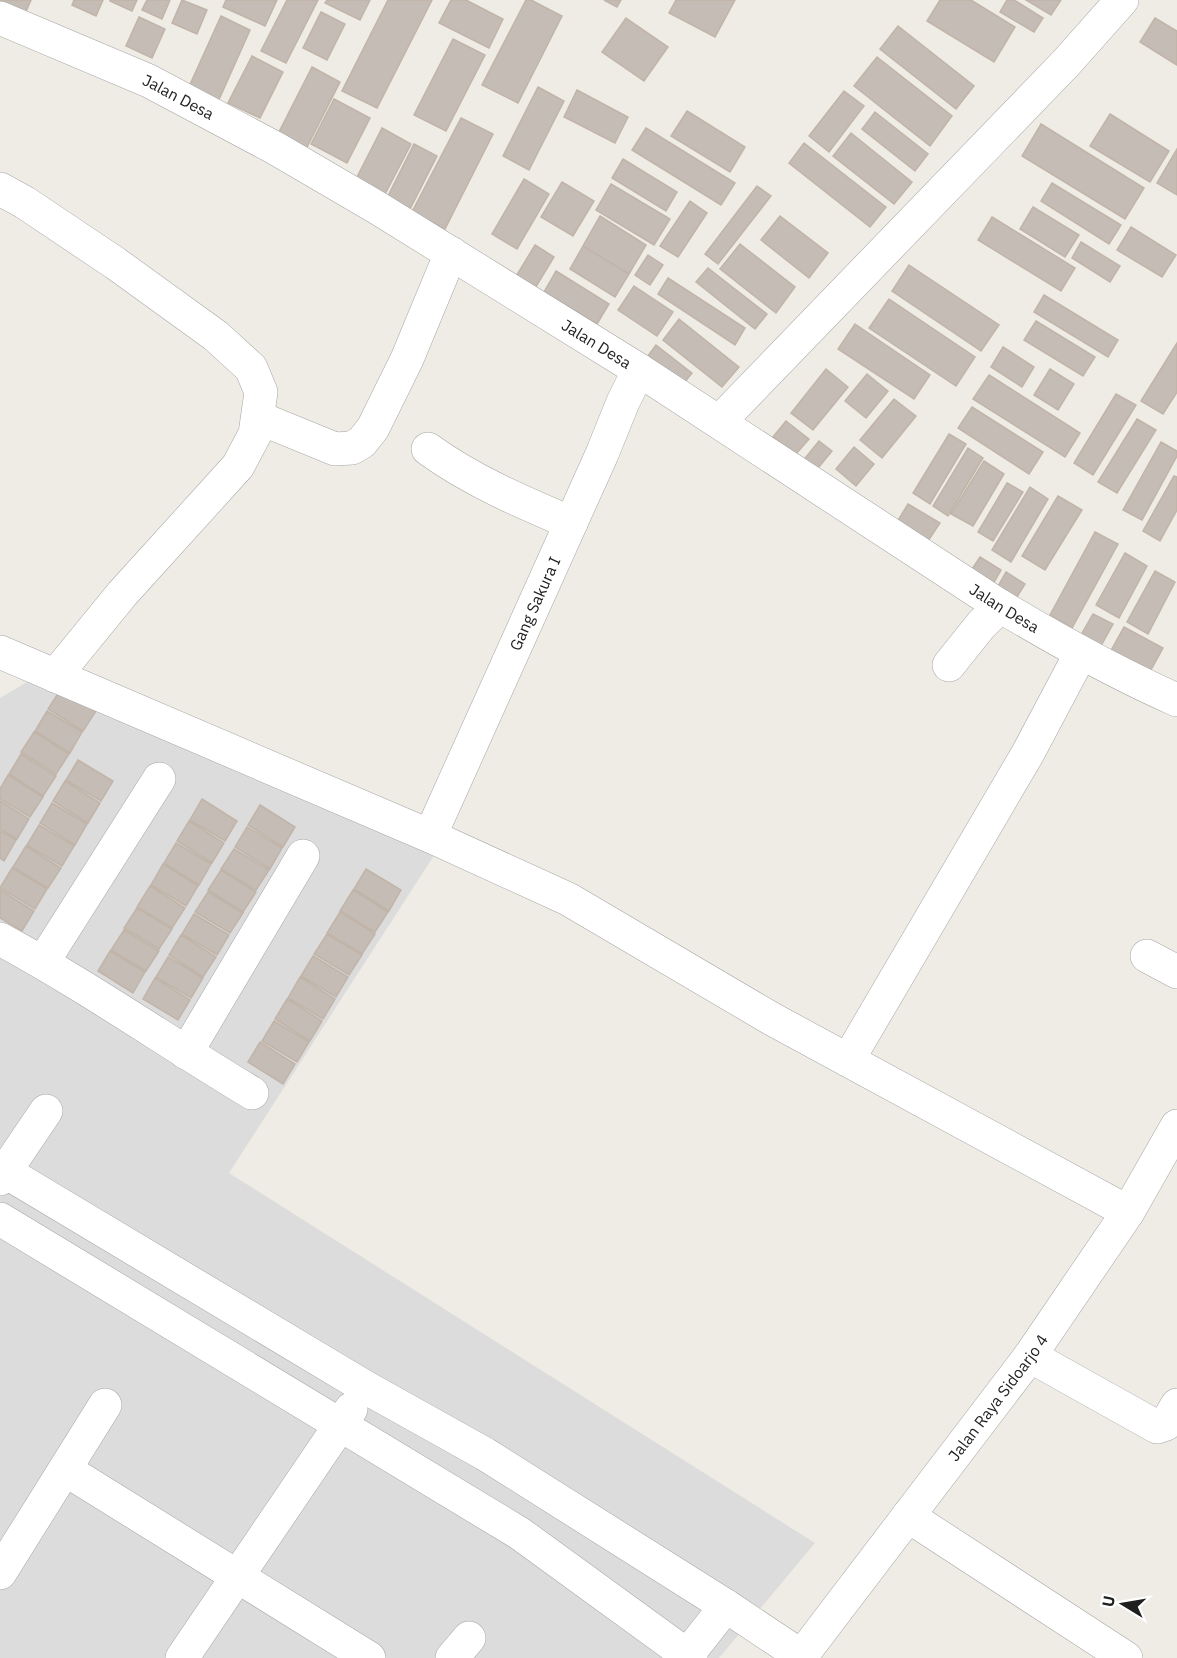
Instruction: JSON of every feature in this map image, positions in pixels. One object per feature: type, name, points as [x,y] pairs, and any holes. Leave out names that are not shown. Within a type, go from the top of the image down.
[{"type":"street","points":[[719,422],[1066,63],[1122,0]]},
{"type":"street","name":"Jalan Desa","points":[[0,18],[149,81],[275,148],[445,266],[639,370],[719,422],[991,615],[1081,653],[1177,700]]},
{"type":"street","points":[[0,189],[33,208],[115,263],[230,348],[251,368],[261,392],[255,434],[238,466],[122,594],[55,676]]},
{"type":"street","points":[[258,418],[335,449],[351,448],[362,442],[373,428],[407,359],[445,266]]},
{"type":"street","name":"Gang Sakura I","points":[[430,836],[639,370]]},
{"type":"street","points":[[428,449],[451,465],[507,495],[572,523]]},
{"type":"street","points":[[952,662],[991,615]]},
{"type":"street","points":[[0,652],[430,836],[568,899],[772,1019],[1128,1212]]},
{"type":"street","points":[[848,1060],[1028,753],[1081,653]]},
{"type":"street","points":[[43,962],[159,779]]},
{"type":"street","points":[[186,1053],[303,856]]},
{"type":"street","points":[[0,939],[43,962],[252,1093]]},
{"type":"street","points":[[1147,956],[1177,972]]},
{"type":"street","points":[[46,1111],[2,1175],[365,1387],[485,1454],[726,1606],[801,1657]]},
{"type":"street","name":"Jalan Raya Sidoarjo 4","points":[[801,1657],[1030,1356],[1128,1212],[1177,1126]]},
{"type":"street","points":[[0,1219],[519,1533],[688,1657],[726,1606]]},
{"type":"street","points":[[1030,1356],[1157,1427],[1166,1424],[1177,1405]]},
{"type":"street","points":[[182,1658],[365,1387]]},
{"type":"street","points":[[0,1573],[105,1405]]},
{"type":"street","points":[[66,1470],[369,1658]]},
{"type":"street","points":[[908,1516],[1126,1658]]},
{"type":"shaded area","points":[[32,679],[444,840],[229,1173],[815,1543],[719,1658],[0,1658],[0,698]]},
{"type":"building","points":[[0,0],[31,0],[24,16],[0,5]]},
{"type":"building","points":[[74,0],[103,0],[96,16],[72,5]]},
{"type":"building","points":[[110,0],[137,0],[132,11]]},
{"type":"building","points":[[147,0],[170,0],[162,19],[142,10]]},
{"type":"building","points":[[182,0],[207,10],[197,34],[172,23]]},
{"type":"building","points":[[226,0],[277,0],[265,26],[223,7]]},
{"type":"building","points":[[287,0],[318,0],[286,63],[261,51]]},
{"type":"building","points":[[327,0],[370,0],[360,20],[325,3]]},
{"type":"building","points":[[388,0],[432,0],[377,108],[342,91]]},
{"type":"building","points":[[451,0],[466,0],[503,19],[489,48],[439,23]]},
{"type":"building","points":[[526,0],[531,0],[562,16],[518,103],[482,85]]},
{"type":"building","points":[[604,0],[621,0],[617,7]]},
{"type":"building","points":[[676,0],[735,0],[715,37],[669,13]]},
{"type":"building","points":[[940,0],[971,0],[1015,27],[994,62],[927,21]]},
{"type":"building","points":[[1007,0],[1014,0],[1043,18],[1034,32],[1000,12]]},
{"type":"building","points":[[1026,0],[1061,0],[1051,15]]},
{"type":"building","points":[[321,12],[345,24],[327,60],[303,48]]},
{"type":"building","points":[[221,16],[250,30],[217,104],[187,91]]},
{"type":"building","points":[[139,17],[165,29],[152,58],[126,46]]},
{"type":"building","points":[[626,18],[668,47],[644,81],[602,52]]},
{"type":"building","points":[[1155,18],[1177,31],[1177,65],[1140,42]]},
{"type":"building","points":[[898,26],[974,86],[956,109],[880,49]]},
{"type":"building","points":[[453,39],[485,55],[446,131],[414,115]]},
{"type":"building","points":[[252,56],[283,72],[260,118],[228,103]]},
{"type":"building","points":[[877,57],[952,116],[930,146],[854,86]]},
{"type":"building","points":[[312,67],[340,82],[306,149],[278,134]]},
{"type":"building","points":[[538,87],[564,101],[529,170],[503,156]]},
{"type":"building","points":[[577,90],[628,117],[615,143],[564,117]]},
{"type":"building","points":[[844,91],[864,106],[829,152],[809,136]]},
{"type":"building","points":[[334,99],[370,118],[347,163],[311,144]]},
{"type":"building","points":[[687,111],[745,147],[730,172],[671,136]]},
{"type":"building","points":[[875,112],[928,154],[915,171],[862,129]]},
{"type":"building","points":[[1110,114],[1169,151],[1150,182],[1090,146]]},
{"type":"building","points":[[461,118],[493,134],[445,229],[412,212]]},
{"type":"building","points":[[1041,124],[1144,188],[1125,219],[1022,156]]},
{"type":"building","points":[[382,128],[411,144],[382,200],[353,185]]},
{"type":"building","points":[[646,128],[735,183],[721,205],[632,150]]},
{"type":"building","points":[[851,133],[912,182],[894,204],[833,156]]},
{"type":"building","points":[[804,143],[886,207],[870,227],[789,163]]},
{"type":"building","points":[[414,144],[437,156],[410,209],[387,198]]},
{"type":"building","points":[[1177,149],[1177,195],[1157,183]]},
{"type":"building","points":[[623,159],[677,192],[666,211],[612,178]]},
{"type":"building","points":[[524,179],[549,194],[517,249],[492,234]]},
{"type":"building","points":[[562,182],[594,201],[573,236],[541,217]]},
{"type":"building","points":[[1052,183],[1121,225],[1109,244],[1041,201]]},
{"type":"building","points":[[611,184],[670,219],[654,245],[596,210]]},
{"type":"building","points":[[757,186],[771,196],[718,264],[705,254]]},
{"type":"building","points":[[690,201],[707,213],[678,257],[660,246]]},
{"type":"building","points":[[1033,207],[1079,235],[1065,257],[1020,229]]},
{"type":"building","points":[[600,216],[646,245],[629,274],[583,246]]},
{"type":"building","points":[[780,216],[828,253],[809,278],[761,240]]},
{"type":"building","points":[[992,217],[1075,268],[1061,291],[978,240]]},
{"type":"building","points":[[1131,227],[1176,255],[1162,277],[1117,250]]},
{"type":"building","points":[[1081,242],[1120,266],[1110,282],[1072,258]]},
{"type":"building","points":[[740,244],[795,287],[776,313],[720,269]]},
{"type":"building","points":[[535,245],[554,257],[534,290],[515,278]]},
{"type":"building","points":[[583,246],[629,274],[615,297],[570,269]]},
{"type":"building","points":[[648,255],[663,265],[650,285],[635,275]]},
{"type":"building","points":[[909,265],[999,325],[981,351],[892,291]]},
{"type":"building","points":[[708,268],[767,314],[755,329],[696,282]]},
{"type":"building","points":[[556,271],[609,304],[597,324],[544,292]]},
{"type":"building","points":[[668,278],[745,328],[735,345],[658,294]]},
{"type":"building","points":[[634,286],[673,312],[657,336],[618,310]]},
{"type":"building","points":[[1044,295],[1118,340],[1108,357],[1034,312]]},
{"type":"building","points":[[889,299],[975,357],[956,386],[869,328]]},
{"type":"building","points":[[679,319],[739,367],[722,387],[663,340]]},
{"type":"building","points":[[1036,321],[1095,357],[1083,376],[1024,340]]},
{"type":"building","points":[[855,324],[930,375],[914,399],[838,349]]},
{"type":"building","points":[[1177,343],[1177,392],[1163,414],[1141,401]]},
{"type":"building","points":[[656,345],[692,373],[679,389],[644,361]]},
{"type":"building","points":[[1003,347],[1034,367],[1022,387],[991,367]]},
{"type":"building","points":[[826,369],[848,387],[813,430],[791,413]]},
{"type":"building","points":[[1050,369],[1074,384],[1058,410],[1034,395]]},
{"type":"building","points":[[867,374],[888,391],[866,418],[845,401]]},
{"type":"building","points":[[989,375],[1080,433],[1065,457],[973,399]]},
{"type":"building","points":[[1116,394],[1136,405],[1093,475],[1074,463]]},
{"type":"building","points":[[894,399],[916,416],[882,458],[860,440]]},
{"type":"building","points":[[972,407],[1043,452],[1029,474],[958,428]]},
{"type":"building","points":[[1137,419],[1156,430],[1117,493],[1098,482]]},
{"type":"building","points":[[786,421],[809,439],[795,455],[773,437]]},
{"type":"building","points":[[949,434],[966,444],[930,504],[913,493]]},
{"type":"building","points":[[819,441],[832,451],[814,473],[802,462]]},
{"type":"building","points":[[1161,442],[1177,451],[1177,456],[1142,520],[1123,510]]},
{"type":"building","points":[[854,447],[874,464],[856,486],[836,469]]},
{"type":"building","points":[[968,448],[983,458],[948,516],[933,506]]},
{"type":"building","points":[[984,461],[1004,474],[973,526],[951,514]]},
{"type":"building","points":[[1174,476],[1177,477],[1177,510],[1160,541],[1143,531]]},
{"type":"building","points":[[1007,483],[1023,492],[993,541],[978,532]]},
{"type":"building","points":[[1030,487],[1048,499],[1011,562],[992,550]]},
{"type":"building","points":[[1058,496],[1082,510],[1045,570],[1022,556]]},
{"type":"building","points":[[908,504],[940,523],[928,541],[897,522]]},
{"type":"building","points":[[1095,532],[1118,544],[1072,628],[1050,615]]},
{"type":"building","points":[[1125,553],[1147,566],[1119,618],[1096,605]]},
{"type":"building","points":[[980,557],[1001,570],[992,586],[970,572]]},
{"type":"building","points":[[1155,571],[1175,582],[1148,634],[1127,622]]},
{"type":"building","points":[[1006,572],[1025,584],[1015,600],[997,588]]},
{"type":"building","points":[[1093,614],[1113,624],[1097,653],[1077,642]]},
{"type":"building","points":[[1124,627],[1163,648],[1147,677],[1108,656]]},
{"type":"building","points":[[61,689],[96,711],[83,731],[48,709]]},
{"type":"building","points":[[47,711],[82,732],[70,753],[35,731]]},
{"type":"building","points":[[34,732],[69,754],[56,774],[21,752]]},
{"type":"building","points":[[21,754],[56,776],[43,796],[9,774]]},
{"type":"building","points":[[78,760],[113,781],[101,801],[66,780]]},
{"type":"building","points":[[8,775],[43,797],[30,817],[0,799],[0,789]]},
{"type":"building","points":[[65,781],[100,803],[88,823],[53,801]]},
{"type":"building","points":[[202,799],[237,821],[225,841],[190,820]]},
{"type":"building","points":[[0,801],[29,819],[17,839],[0,829]]},
{"type":"building","points":[[52,803],[87,824],[75,845],[40,823]]},
{"type":"building","points":[[260,805],[295,827],[283,847],[248,825]]},
{"type":"building","points":[[189,821],[224,843],[212,863],[177,841]]},
{"type":"building","points":[[39,825],[74,846],[62,866],[27,845]]},
{"type":"building","points":[[247,827],[282,848],[270,869],[235,847]]},
{"type":"building","points":[[0,831],[16,840],[4,861],[0,858]]},
{"type":"building","points":[[176,843],[211,864],[199,885],[164,863]]},
{"type":"building","points":[[26,846],[61,868],[48,888],[13,867]]},
{"type":"building","points":[[234,849],[269,870],[256,890],[221,869]]},
{"type":"building","points":[[163,864],[198,886],[186,906],[151,885]]},
{"type":"building","points":[[12,868],[47,889],[35,909],[0,888]]},
{"type":"building","points":[[366,869],[401,890],[389,911],[354,889]]},
{"type":"building","points":[[221,870],[256,892],[243,912],[208,890]]},
{"type":"building","points":[[150,886],[185,908],[172,928],[137,907]]},
{"type":"building","points":[[0,890],[34,911],[22,931],[0,918]]},
{"type":"building","points":[[353,890],[388,912],[375,932],[340,911]]},
{"type":"building","points":[[208,892],[243,913],[230,933],[195,912]]},
{"type":"building","points":[[137,908],[172,929],[159,949],[124,928]]},
{"type":"building","points":[[340,912],[375,934],[362,954],[327,933]]},
{"type":"building","points":[[194,914],[229,935],[217,955],[182,934]]},
{"type":"building","points":[[124,930],[159,951],[146,971],[111,950]]},
{"type":"building","points":[[327,934],[362,955],[349,975],[314,954]]},
{"type":"building","points":[[181,935],[216,957],[203,977],[169,955]]},
{"type":"building","points":[[110,951],[145,972],[133,993],[98,971]]},
{"type":"building","points":[[313,956],[348,977],[336,997],[301,976]]},
{"type":"building","points":[[168,957],[203,978],[191,998],[156,977]]},
{"type":"building","points":[[300,977],[335,999],[323,1019],[288,998]]},
{"type":"building","points":[[155,978],[190,1000],[178,1020],[143,999]]},
{"type":"building","points":[[287,999],[322,1021],[310,1041],[275,1019]]},
{"type":"building","points":[[274,1021],[309,1042],[297,1062],[262,1041]]},
{"type":"building","points":[[260,1042],[295,1064],[283,1084],[248,1062]]}]
